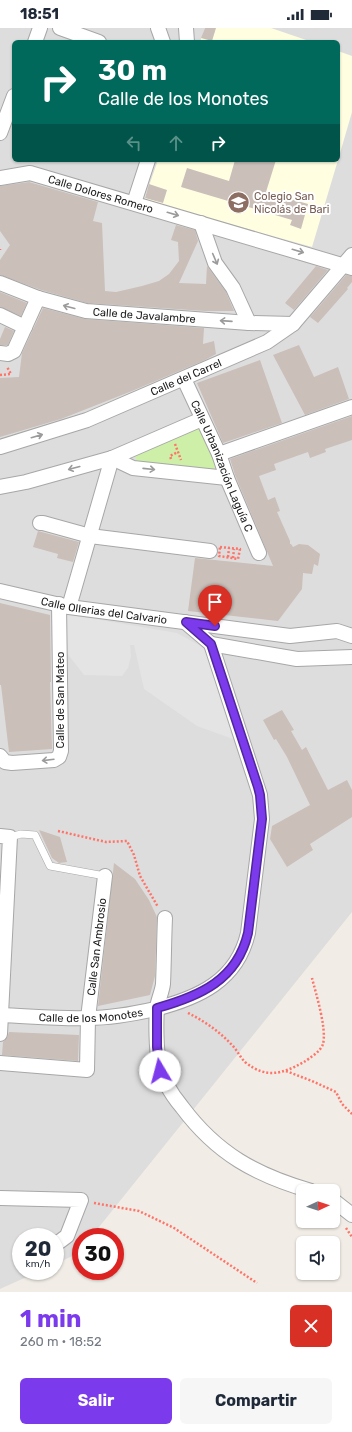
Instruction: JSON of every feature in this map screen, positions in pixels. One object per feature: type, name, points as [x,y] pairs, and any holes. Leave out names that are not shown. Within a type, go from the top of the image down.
[{"type":"street","points":[[35,40],[40,28]]},
{"type":"street","points":[[60,28],[93,40]]},
{"type":"street","points":[[158,28],[162,40]]},
{"type":"street","points":[[186,28],[187,40]]},
{"type":"street","points":[[0,133],[3,119],[12,100]]},
{"type":"street","points":[[134,203],[147,162]]},
{"type":"street","name":"Calle Dolores Romero","points":[[0,178],[30,173],[201,223],[349,263]]},
{"type":"street","points":[[201,223],[215,263],[233,288],[249,323]]},
{"type":"street","name":"Calle del Carrel","points":[[0,447],[87,420],[267,342],[293,324],[349,263]]},
{"type":"street","name":"Calle de Javalambre","points":[[0,283],[38,298],[86,311],[249,323],[293,324]]},
{"type":"street","points":[[0,353],[8,354],[14,351],[38,298]]},
{"type":"street","points":[[0,315],[25,327]]},
{"type":"street","name":"Calle Urbanización Laguía C","points":[[184,379],[219,454],[227,478],[259,553]]},
{"type":"street","points":[[219,454],[352,407]]},
{"type":"street","points":[[0,487],[26,482],[112,458],[202,419]]},
{"type":"street","points":[[112,458],[133,468],[227,478]]},
{"type":"street","name":"Calle de San Mateo","points":[[0,756],[6,762],[12,763],[47,761],[54,760],[59,757],[62,751],[64,605],[90,536],[112,458]]},
{"type":"street","points":[[40,523],[90,536],[210,551]]},
{"type":"street","name":"Calle Ollerias del Calvario","points":[[0,591],[64,605],[290,636],[337,631],[352,636]]},
{"type":"street","points":[[186,622],[211,644],[297,658],[352,657]]},
{"type":"street","name":"Calle de los Monotes","points":[[0,1015],[88,1018],[121,1016],[182,1001],[202,993],[218,982],[232,968],[245,945],[248,933],[262,819],[258,787],[211,644]]},
{"type":"street","points":[[0,1034],[5,837]]},
{"type":"street","name":"Calle San Ambrosio","points":[[0,1063],[87,1070],[88,1018],[105,876]]},
{"type":"street","points":[[165,918],[163,986],[157,1008],[157,1047],[160,1071],[165,1082],[192,1120],[206,1136],[228,1154],[267,1176],[296,1186]]},
{"type":"street","points":[[0,1198],[81,1200],[67,1236],[64,1238]]},
{"type":"street","points":[[340,1206],[352,1216]]},
{"type":"lane","points":[[5,837],[21,834],[35,835],[50,866],[105,876]]},
{"type":"path","points":[[0,375],[11,374],[9,370]]},
{"type":"path","points":[[174,442],[183,464]]},
{"type":"path","points":[[173,454],[178,452]]},
{"type":"path","points":[[224,557],[238,559],[240,549],[227,548],[228,557]]},
{"type":"path","points":[[233,558],[234,549]]},
{"type":"path","points":[[58,831],[106,842],[127,841],[134,855],[140,876],[165,918]]},
{"type":"path","points":[[182,1001],[185,1011],[201,1019],[216,1030],[233,1045],[245,1061],[264,1073],[281,1073],[311,1058],[323,1045],[324,1030],[312,978]]},
{"type":"path","points":[[286,1071],[336,1092],[342,1104],[352,1114]]},
{"type":"path","points":[[81,1200],[139,1211],[174,1228],[257,1283]]},
{"type":"shaded area","points":[[0,28],[352,28],[352,912],[98,1228],[72,1228],[72,1256],[64,1260],[64,1228],[12,1228],[12,1280],[20,1280],[0,1289]]},
{"type":"shaded area","points":[[205,28],[271,28],[306,40],[201,40]]},
{"type":"shaded area","name":"Colegio San Nicolás de Bari","points":[[340,52],[352,56],[352,112],[340,153]]},
{"type":"shaded area","name":"Colegio San Nicolás de Bari","points":[[157,162],[337,162],[312,247],[144,200]]},
{"type":"shaded area","points":[[65,614],[177,633],[206,649],[233,739],[197,726],[144,689],[134,645],[130,645],[131,656],[128,668],[122,676],[84,675],[66,652]]},
{"type":"green space","points":[[200,426],[217,464],[213,471],[137,462],[134,454]]},
{"type":"building","points":[[205,28],[216,28],[212,40],[201,38]]},
{"type":"building","points":[[234,162],[275,162],[266,192],[308,204],[301,229],[290,225],[292,220],[181,187],[187,168],[229,181]]},
{"type":"building","points":[[29,182],[98,202],[93,221],[102,223],[105,291],[116,292],[142,286],[159,281],[169,274],[179,261],[178,242],[171,240],[176,225],[195,230],[198,241],[179,283],[206,284],[207,266],[226,292],[234,311],[205,311],[87,303],[41,290],[0,275],[0,260],[10,245],[0,231],[0,186]]},
{"type":"building","points":[[149,184],[167,190],[163,203],[145,198]]},
{"type":"building","points":[[316,266],[328,270],[294,310],[285,303]]},
{"type":"building","points":[[346,275],[352,276],[352,282],[347,288],[348,289],[318,323],[310,317]]},
{"type":"building","points":[[0,292],[27,303],[21,316],[0,307]]},
{"type":"building","points":[[43,308],[85,319],[204,328],[203,344],[214,341],[216,354],[132,391],[61,419],[0,437],[0,378],[19,377],[22,353]]},
{"type":"building","points":[[5,327],[14,331],[8,345],[0,345],[0,339]]},
{"type":"building","points":[[299,345],[314,377],[338,367],[349,399],[305,415],[273,355]]},
{"type":"building","points":[[260,360],[282,423],[223,443],[197,383]]},
{"type":"building","points":[[352,416],[352,440],[325,449],[326,452],[310,458],[308,452],[274,464],[276,470],[259,476],[268,500],[275,497],[280,511],[277,512],[290,544],[293,547],[299,544],[308,545],[320,554],[318,566],[314,564],[312,574],[303,573],[302,589],[278,621],[188,611],[195,558],[273,566],[235,475],[230,459]]},
{"type":"building","points":[[38,531],[79,542],[73,562],[57,558],[58,554],[33,547]]},
{"type":"building","points":[[0,603],[50,615],[52,749],[9,752],[0,685]]},
{"type":"building","points":[[282,710],[294,730],[291,731],[302,750],[306,747],[328,790],[347,780],[352,790],[352,817],[310,844],[313,850],[287,867],[270,839],[272,826],[310,805],[287,757],[276,739],[274,740],[263,720]]},
{"type":"building","points":[[39,830],[60,837],[67,862],[59,863],[52,858]]},
{"type":"building","points":[[114,863],[135,879],[149,900],[157,917],[155,976],[150,995],[98,1006]]},
{"type":"building","points":[[9,1032],[79,1035],[78,1061],[2,1055],[3,1042],[7,1038]]},
{"type":"place","name":"Colegio San Nicolás de Bari","points":[[239,202]]},
{"type":"route","points":[[160,1071],[157,1047],[157,1008],[182,1001],[202,993],[218,982],[232,968],[239,958],[245,945],[248,933],[262,819],[260,795],[211,644],[186,622],[215,626]]}]
